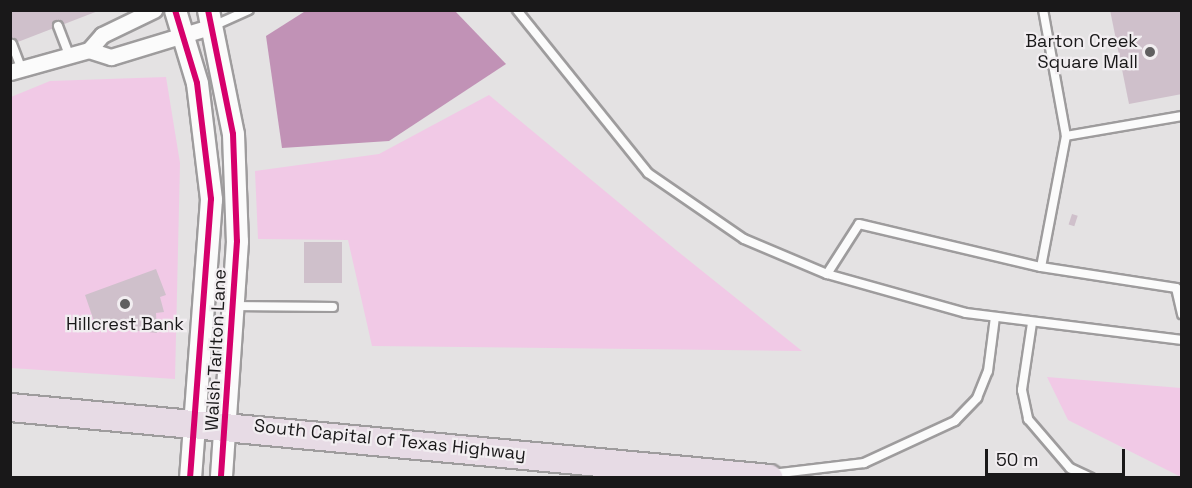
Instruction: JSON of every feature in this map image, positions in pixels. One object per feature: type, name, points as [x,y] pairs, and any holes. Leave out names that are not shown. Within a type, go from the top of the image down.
[{"type":"highway","name":"South Capital of Texas Highway","points":[[10,407],[227,423],[761,477]]},
{"type":"street","points":[[89,50],[102,35],[154,10]]},
{"type":"street","name":"Walsh Tarlton Lane","points":[[175,10],[206,130],[211,199],[190,477]]},
{"type":"street","points":[[16,69],[89,50],[111,57],[182,35],[211,18]]},
{"type":"street","name":"Walsh Tarlton Lane","points":[[211,18],[233,134],[234,306],[227,423],[221,477]]},
{"type":"lane","points":[[211,18],[249,10]]},
{"type":"lane","points":[[517,10],[648,173],[744,239],[827,274],[995,317],[1182,340]]},
{"type":"lane","points":[[1041,267],[1066,136],[1043,10]]},
{"type":"lane","points":[[58,26],[69,54]]},
{"type":"lane","points":[[12,44],[16,69]]},
{"type":"lane","points":[[1066,136],[1182,116]]},
{"type":"lane","points":[[827,274],[859,224],[1041,267],[1176,288],[1182,314]]},
{"type":"lane","points":[[234,306],[333,307]]},
{"type":"lane","points":[[761,477],[864,463],[955,421],[977,398],[988,371],[995,317]]},
{"type":"lane","points":[[1032,323],[1022,390],[1028,419],[1070,468],[1091,477]]},
{"type":"shaded area","points":[[307,10],[455,11],[506,64],[389,141],[282,148],[266,36]]},
{"type":"shaded area","points":[[166,77],[180,163],[175,379],[11,368],[11,97],[50,81]]},
{"type":"shaded area","points":[[489,95],[802,351],[372,346],[348,240],[258,239],[255,171],[379,154]]},
{"type":"shaded area","points":[[1047,377],[1181,388],[1181,477],[1068,420]]},
{"type":"building","points":[[10,10],[98,10],[98,11],[10,45]]},
{"type":"building","name":"Barton Creek Square Mall","points":[[1110,10],[1182,10],[1182,94],[1129,104]]},
{"type":"building","points":[[1072,214],[1078,216],[1074,226],[1069,224]]},
{"type":"building","points":[[304,242],[342,242],[342,283],[304,283]]},
{"type":"building","name":"Hillcrest Bank","points":[[156,269],[166,295],[160,297],[164,312],[156,313],[157,333],[129,330],[127,324],[122,330],[117,322],[101,328],[95,324],[85,295]]},
{"type":"cycle path","points":[[175,10],[197,83],[211,199],[190,478]]},
{"type":"cycle path","points":[[208,10],[233,134],[237,241],[221,478]]},
{"type":"place","name":"Barton Creek Square Mall","points":[[1150,52]]},
{"type":"place","name":"Hillcrest Bank","points":[[125,304]]}]
